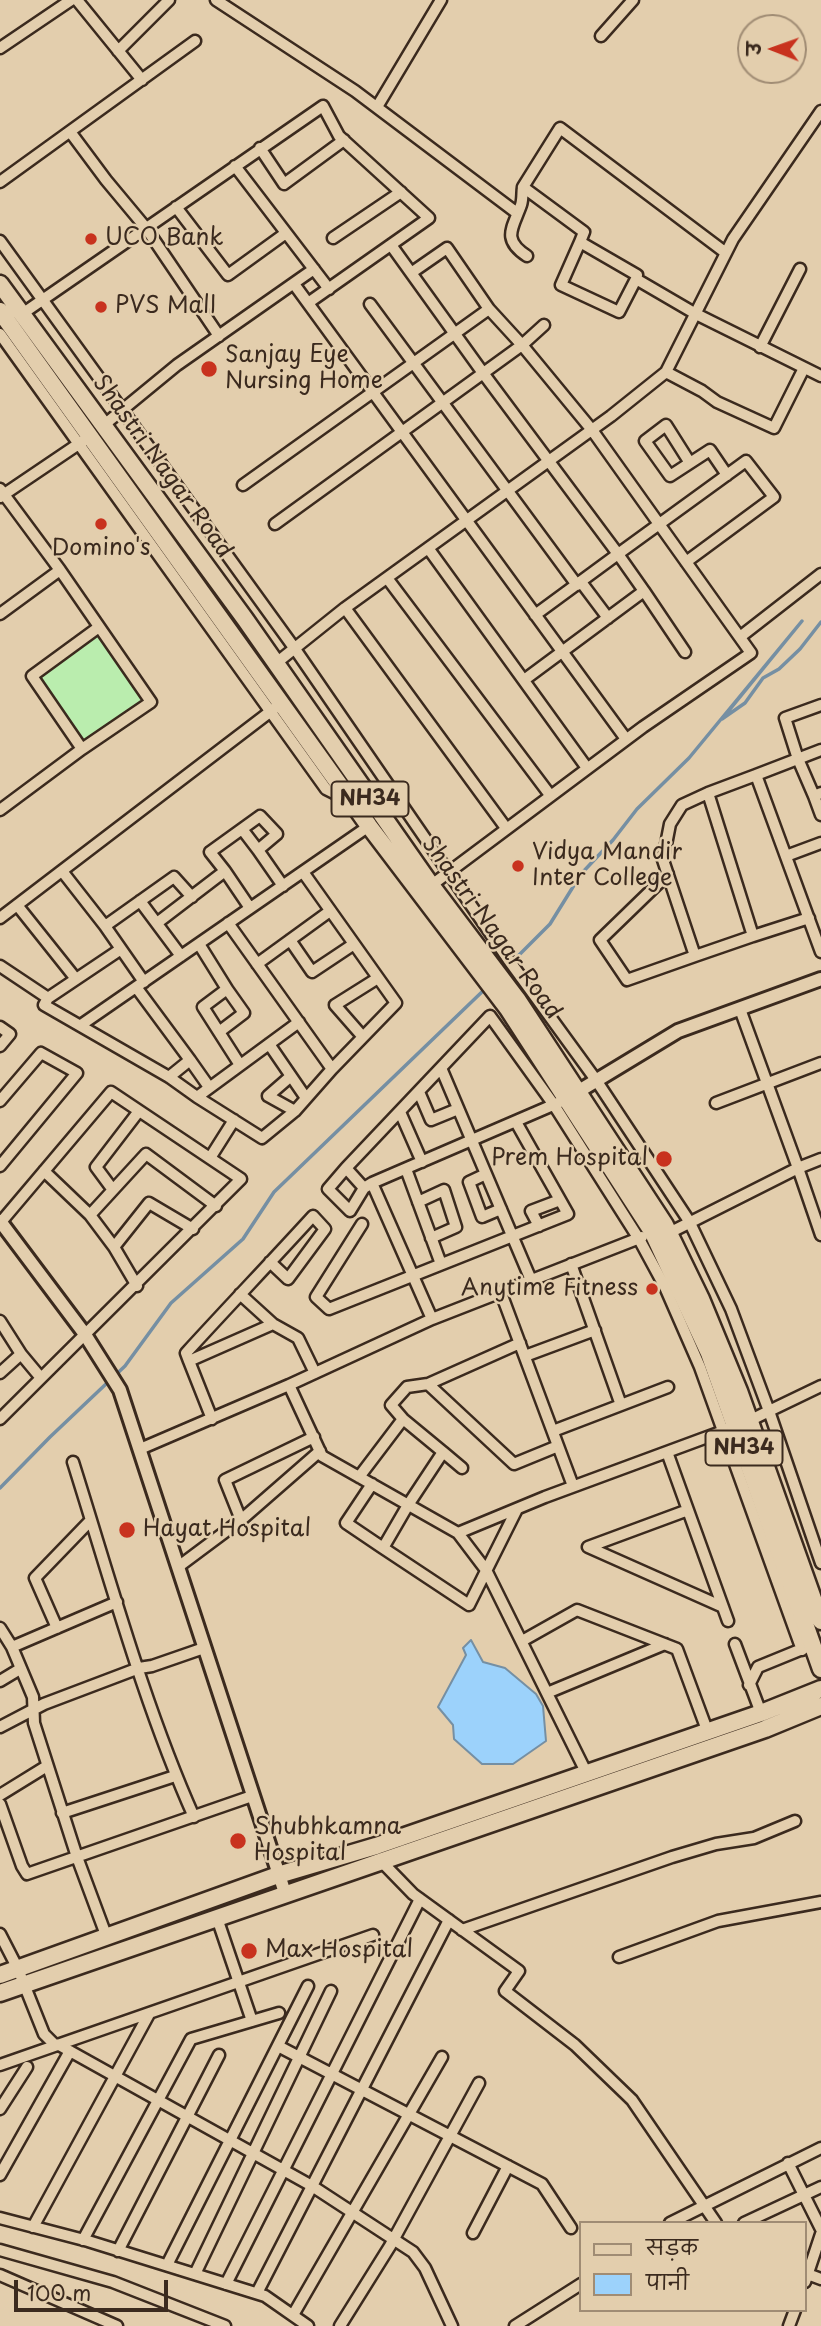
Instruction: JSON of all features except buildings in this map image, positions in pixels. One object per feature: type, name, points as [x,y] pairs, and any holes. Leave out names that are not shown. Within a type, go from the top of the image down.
[{"type":"main road","name":"Shastri Nagar Road","points":[[0,284],[8,321],[104,425],[275,664],[426,890],[512,1004],[567,1099],[719,1340],[736,1426],[821,1621]]},
{"type":"main road","name":"NH34","points":[[8,321],[84,440],[261,676],[276,707],[369,826],[426,890]]},
{"type":"main road","points":[[84,440],[104,425]]},
{"type":"main road","points":[[261,676],[275,664]]},
{"type":"main road","name":"NH34","points":[[736,1426],[821,1669]]},
{"type":"main road","points":[[0,1975],[21,1977],[217,1918],[285,1894],[378,1853],[587,1773],[761,1713],[821,1689]]},
{"type":"main road","points":[[0,1993],[21,1977],[106,1935],[278,1875],[378,1853],[765,1729],[821,1706]]},
{"type":"street","points":[[0,48],[71,0]]},
{"type":"street","points":[[77,0],[142,80]]},
{"type":"street","points":[[118,51],[169,0]]},
{"type":"street","points":[[216,0],[377,107],[517,213]]},
{"type":"street","points":[[377,107],[441,0]]},
{"type":"street","points":[[601,36],[633,0]]},
{"type":"street","points":[[0,182],[195,41]]},
{"type":"street","points":[[8,321],[323,106],[344,140],[429,218],[308,303]]},
{"type":"street","points":[[275,664],[345,608],[592,430],[666,372],[726,253],[766,188],[821,111]]},
{"type":"street","points":[[527,256],[511,241],[511,225],[522,203],[523,187],[560,128],[726,253]]},
{"type":"street","points":[[71,133],[146,228],[219,336]]},
{"type":"street","points":[[260,148],[284,184],[344,140]]},
{"type":"street","points":[[235,166],[329,289]]},
{"type":"street","points":[[523,187],[584,232],[561,285],[619,312],[637,275],[580,242]]},
{"type":"street","points":[[333,238],[401,192]]},
{"type":"street","points":[[176,207],[228,275],[286,233]]},
{"type":"street","points":[[0,241],[295,649],[511,963],[596,1080],[689,1221],[731,1309],[821,1563]]},
{"type":"street","points":[[391,245],[644,590],[685,653]]},
{"type":"street","points":[[411,273],[447,248],[489,309],[592,430],[751,653],[626,739],[426,890]]},
{"type":"street","points":[[104,425],[177,365],[314,268]]},
{"type":"street","points":[[760,347],[800,269]]},
{"type":"street","points":[[636,279],[696,314],[821,376]]},
{"type":"street","points":[[294,284],[626,739]]},
{"type":"street","points":[[370,304],[508,490],[608,618]]},
{"type":"street","points":[[243,485],[489,309]]},
{"type":"street","points":[[275,524],[522,345],[544,325]]},
{"type":"street","points":[[666,372],[717,402],[774,428],[804,368]]},
{"type":"street","points":[[690,463],[666,425],[645,441],[670,476],[690,463],[710,450],[727,474]]},
{"type":"street","points":[[0,810],[150,702],[60,570],[1,494],[84,440],[212,627],[276,707],[0,918]]},
{"type":"street","points":[[535,615],[746,461],[774,496],[686,562]]},
{"type":"street","points":[[428,548],[587,768]]},
{"type":"street","points":[[0,614],[60,570]]},
{"type":"street","points":[[740,637],[821,574]]},
{"type":"street","points":[[387,578],[550,795]]},
{"type":"street","points":[[524,680],[644,590]]},
{"type":"street","points":[[345,608],[506,828]]},
{"type":"street","points":[[82,749],[32,676],[99,627]]},
{"type":"street","points":[[821,705],[785,719],[798,759],[818,795],[821,815]]},
{"type":"street","points":[[695,956],[663,860],[670,824],[682,805],[821,750]]},
{"type":"street","points":[[756,775],[821,952]]},
{"type":"street","points":[[708,793],[753,936]]},
{"type":"street","points":[[250,908],[211,852],[260,816],[277,834],[258,850]]},
{"type":"street","points":[[80,1025],[369,826]]},
{"type":"street","points":[[242,830],[283,886]]},
{"type":"street","points":[[786,856],[821,843]]},
{"type":"street","points":[[62,871],[121,949],[140,984],[209,1087]]},
{"type":"street","points":[[157,923],[225,872]]},
{"type":"street","points":[[121,949],[48,998],[44,1005],[169,1077],[262,1138],[295,1111],[396,1003],[303,872]]},
{"type":"street","points":[[668,873],[600,940],[627,980],[808,918]]},
{"type":"street","points":[[105,926],[174,877],[192,897]]},
{"type":"street","points":[[140,901],[181,956]]},
{"type":"street","points":[[17,905],[76,979]]},
{"type":"street","points":[[257,964],[330,911]]},
{"type":"street","points":[[228,923],[332,1069]]},
{"type":"street","points":[[290,940],[312,972],[354,944]]},
{"type":"street","points":[[199,944],[244,1013],[219,1032]]},
{"type":"street","points":[[0,966],[48,998]]},
{"type":"street","points":[[363,1037],[335,1005],[378,978]]},
{"type":"street","points":[[736,1426],[700,1367],[665,1287],[654,1235],[567,1099],[490,1016],[328,1189],[350,1211],[368,1186],[567,1099],[678,1031],[821,979]]},
{"type":"street","points":[[227,989],[203,1007],[240,1065]]},
{"type":"street","points":[[740,1009],[821,1234]]},
{"type":"street","points":[[197,1097],[299,1022]]},
{"type":"street","points":[[0,1027],[10,1034],[0,1046]]},
{"type":"street","points":[[269,1044],[306,1098]]},
{"type":"street","points":[[0,1101],[41,1053],[77,1073],[0,1166]]},
{"type":"street","points":[[169,1077],[190,1060]]},
{"type":"street","points":[[716,1103],[821,1063]]},
{"type":"street","points":[[441,1068],[531,1280]]},
{"type":"street","points":[[291,1076],[268,1096],[295,1111]]},
{"type":"street","points":[[0,1419],[84,1334],[137,1286],[242,1180],[111,1092],[1,1221],[84,1334],[120,1390],[285,1894]]},
{"type":"street","points":[[419,1092],[431,1120],[458,1109]]},
{"type":"street","points":[[113,1190],[96,1167],[139,1111]]},
{"type":"street","points":[[400,1112],[422,1162]]},
{"type":"street","points":[[210,1158],[234,1120]]},
{"type":"street","points":[[362,1224],[316,1297],[329,1309],[568,1214],[516,1122]]},
{"type":"street","points":[[90,1215],[146,1154],[216,1206]]},
{"type":"street","points":[[140,1450],[432,1319],[689,1221],[821,1159]]},
{"type":"street","points":[[346,1168],[368,1186],[432,1319]]},
{"type":"street","points":[[406,1169],[441,1264]]},
{"type":"street","points":[[44,1171],[90,1215],[114,1247],[137,1286]]},
{"type":"street","points":[[486,1174],[469,1182],[482,1217],[501,1209]]},
{"type":"street","points":[[418,1202],[444,1190],[456,1227],[431,1238]]},
{"type":"street","points":[[539,1226],[531,1211],[560,1200]]},
{"type":"street","points":[[114,1247],[149,1203],[193,1229]]},
{"type":"street","points":[[212,1419],[186,1353],[240,1294],[313,1216],[325,1229],[288,1279],[270,1262]]},
{"type":"street","points":[[571,1264],[621,1405]]},
{"type":"street","points":[[501,1293],[573,1486]]},
{"type":"street","points":[[240,1294],[273,1324],[298,1338],[315,1373]]},
{"type":"street","points":[[0,1321],[41,1378]]},
{"type":"street","points":[[189,1362],[273,1324]]},
{"type":"street","points":[[524,1356],[595,1330]]},
{"type":"street","points":[[462,1468],[403,1419],[391,1405],[407,1387],[428,1384],[520,1343]]},
{"type":"street","points":[[0,1373],[22,1354]]},
{"type":"street","points":[[428,1384],[514,1464],[558,1446]]},
{"type":"street","points":[[289,1385],[323,1455],[458,1533],[486,1570],[587,1773]]},
{"type":"street","points":[[458,1533],[573,1486],[736,1426],[821,1386]]},
{"type":"street","points":[[553,1432],[668,1387]]},
{"type":"street","points":[[359,1477],[403,1419]]},
{"type":"street","points":[[241,1520],[225,1479],[314,1437]]},
{"type":"street","points":[[178,1567],[241,1520],[320,1451]]},
{"type":"street","points":[[383,1548],[408,1504],[443,1452]]},
{"type":"street","points":[[667,1452],[728,1620]]},
{"type":"street","points":[[73,1462],[175,1776],[194,1817]]},
{"type":"street","points":[[372,1484],[346,1523],[468,1605],[517,1508]]},
{"type":"street","points":[[688,1510],[588,1547],[723,1607]]},
{"type":"street","points":[[57,1628],[35,1577],[91,1520]]},
{"type":"street","points":[[12,1647],[117,1602]]},
{"type":"street","points":[[522,1641],[577,1610],[677,1649],[707,1730]]},
{"type":"street","points":[[0,1628],[12,1647],[33,1697],[34,1723],[47,1766],[106,1935]]},
{"type":"street","points":[[548,1693],[665,1644]]},
{"type":"street","points":[[735,1644],[761,1713]]},
{"type":"street","points":[[749,1685],[758,1667],[812,1646]]},
{"type":"street","points":[[0,1727],[33,1710],[139,1668],[204,1648]]},
{"type":"street","points":[[0,1681],[20,1669]]},
{"type":"street","points":[[0,1795],[47,1766]]},
{"type":"street","points":[[62,1813],[175,1776]]},
{"type":"street","points":[[0,1804],[27,1874],[252,1796]]},
{"type":"street","points":[[462,1930],[671,1857],[716,1844],[754,1838],[795,1821]]},
{"type":"street","points":[[378,1853],[420,1899],[519,1971],[505,1991],[575,2045],[632,2100],[715,2221]]},
{"type":"street","points":[[226,2284],[420,1899]]},
{"type":"street","points":[[619,1957],[718,1921],[821,1902]]},
{"type":"street","points":[[217,1918],[252,2021]]},
{"type":"street","points":[[257,2293],[449,1920]]},
{"type":"street","points":[[0,1934],[44,2034],[54,2044],[312,2186],[413,2252],[425,2268],[452,2326]]},
{"type":"street","points":[[0,2065],[373,1935]]},
{"type":"street","points":[[167,2265],[308,1986]]},
{"type":"street","points":[[195,2274],[331,1991]]},
{"type":"street","points":[[83,2240],[191,2039],[279,2013]]},
{"type":"street","points":[[33,2227],[149,2014]]},
{"type":"street","points":[[278,2046],[542,2184],[571,2228]]},
{"type":"street","points":[[0,2175],[70,2051]]},
{"type":"street","points":[[118,2250],[219,2055]]},
{"type":"street","points":[[293,2315],[442,2057]]},
{"type":"street","points":[[0,2109],[27,2067]]},
{"type":"street","points":[[341,2326],[393,2239],[478,2083]]},
{"type":"street","points":[[674,2221],[821,2148]]},
{"type":"street","points":[[788,2163],[821,2232],[807,2274]]},
{"type":"street","points":[[473,2233],[508,2166]]},
{"type":"street","points":[[748,2221],[821,2187]]},
{"type":"street","points":[[0,2218],[118,2250],[257,2293],[307,2326]]},
{"type":"street","points":[[0,2250],[113,2282],[225,2326]]},
{"type":"street","points":[[0,2274],[117,2326]]},
{"type":"street","points":[[514,2326],[580,2285]]},
{"type":"green space","points":[[99,633],[145,702],[83,744],[39,676]]},
{"type":"water","points":[[471,1640],[483,1662],[505,1668],[536,1694],[543,1706],[546,1741],[513,1764],[482,1764],[454,1739],[453,1725],[438,1707],[466,1655],[463,1648]]},
{"type":"waterway","points":[[503,971],[550,924],[581,874],[637,809],[689,758],[802,621],[722,719],[745,703],[763,678],[779,669],[800,649],[821,622]]},
{"type":"waterway","points":[[0,1488],[125,1366],[171,1303],[243,1239],[274,1192],[485,989]]},
{"type":"place","name":"UCO Bank","points":[[91,239]]},
{"type":"place","name":"PVS Mall","points":[[101,307]]},
{"type":"place","name":"Sanjay Eye Nursing Home","points":[[209,369]]},
{"type":"place","name":"Domino's","points":[[101,524]]},
{"type":"place","name":"Vidya Mandir Inter College","points":[[518,866]]},
{"type":"place","name":"Prem Hospital","points":[[664,1159]]},
{"type":"place","name":"Anytime Fitness","points":[[652,1289]]},
{"type":"place","name":"Hayat Hospital","points":[[127,1530]]},
{"type":"place","name":"Shubhkamna Hospital","points":[[238,1841]]},
{"type":"place","name":"Max Hospital","points":[[249,1951]]}]
